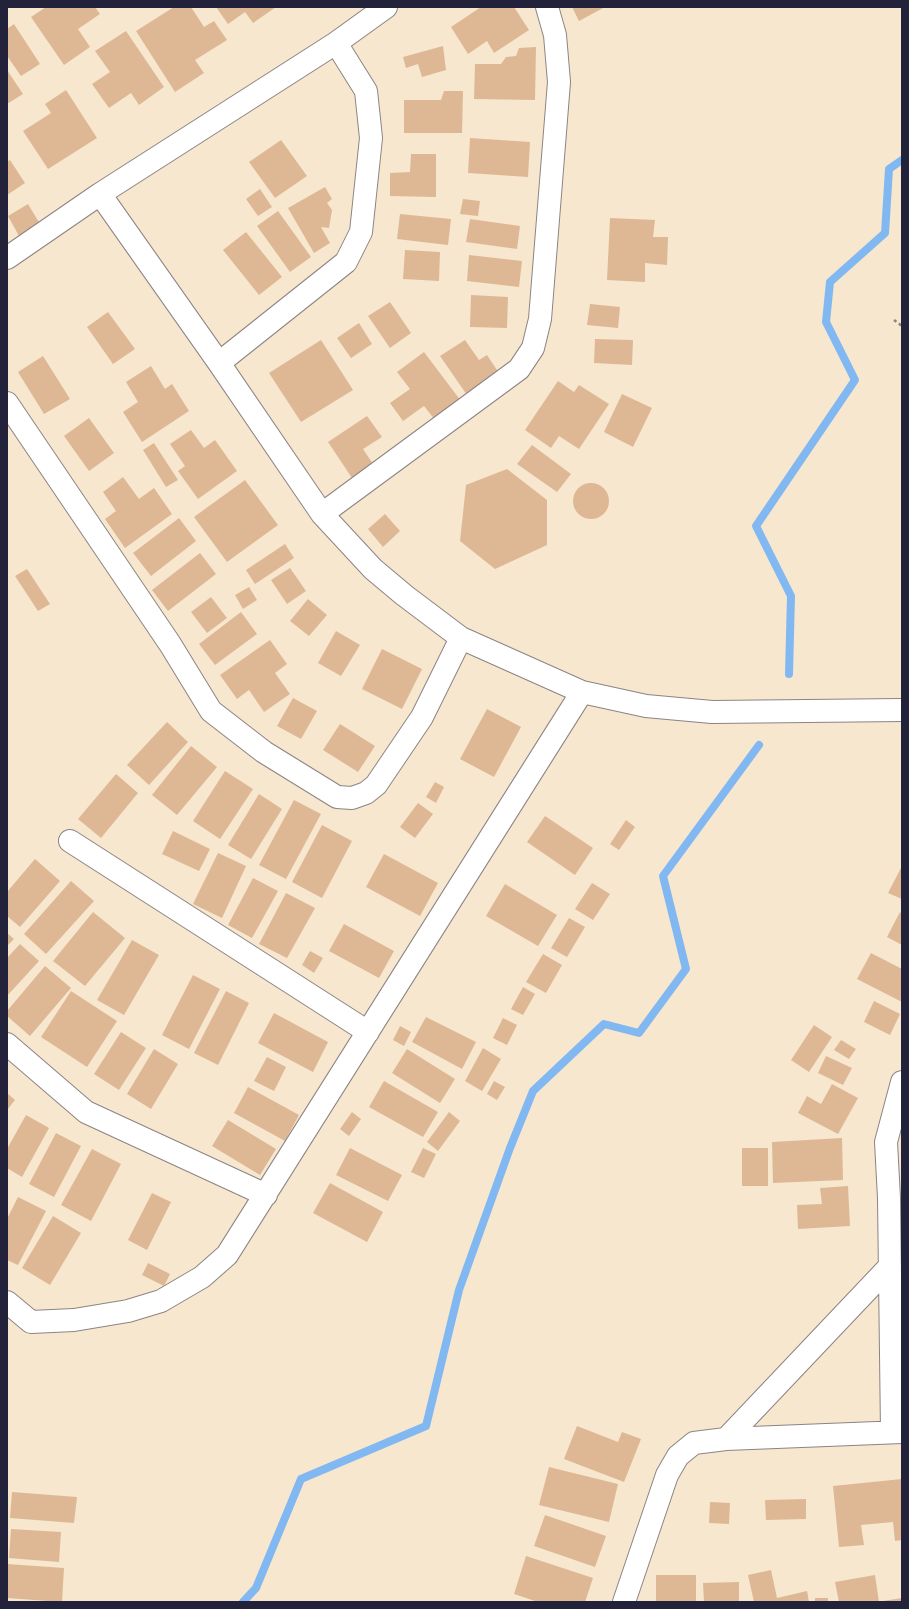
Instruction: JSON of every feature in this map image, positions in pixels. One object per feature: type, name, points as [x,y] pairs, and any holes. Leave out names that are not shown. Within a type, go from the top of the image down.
[{"type":"street","points":[[7,258],[100,194],[336,42],[386,7]]},
{"type":"street","points":[[322,514],[519,369],[533,348],[540,319],[559,82],[555,35],[547,7]]},
{"type":"street","points":[[218,363],[346,262],[361,232],[371,138],[366,91],[336,42]]},
{"type":"street","points":[[100,194],[322,514],[373,569],[404,595],[461,638],[582,692],[646,706],[712,712],[902,710]]},
{"type":"street","points":[[7,403],[170,644],[212,711],[264,752],[337,797],[352,798],[366,793],[376,785],[422,717],[461,638]]},
{"type":"street","points":[[7,1302],[31,1322],[82,1319],[128,1311],[161,1300],[202,1277],[227,1255],[582,692]]},
{"type":"street","points":[[70,841],[368,1032]]},
{"type":"street","points":[[7,1044],[86,1112],[266,1195]]},
{"type":"street","points":[[624,1602],[667,1475],[678,1456],[694,1443],[726,1439],[897,1432],[890,1266],[895,1198],[886,1142],[902,1082]]},
{"type":"street","points":[[726,1439],[890,1266]]},
{"type":"path","points":[[894,320],[902,326]]},
{"type":"building","points":[[46,7],[95,7],[100,14],[78,29],[90,47],[64,65],[31,17]]},
{"type":"building","points":[[174,7],[191,7],[204,27],[214,21],[227,40],[195,60],[204,73],[175,92],[136,31]]},
{"type":"building","points":[[216,7],[276,7],[253,23],[245,12],[228,24]]},
{"type":"building","points":[[481,7],[514,7],[529,30],[494,53],[487,41],[468,54],[451,27]]},
{"type":"building","points":[[572,7],[605,7],[579,21]]},
{"type":"building","points":[[14,24],[40,64],[21,76],[7,56],[7,29]]},
{"type":"building","points":[[126,31],[164,87],[139,105],[131,93],[109,108],[92,84],[110,72],[95,51]]},
{"type":"building","points":[[443,46],[446,70],[422,77],[418,64],[406,68],[403,57]]},
{"type":"building","points":[[536,47],[535,100],[474,99],[475,64],[501,64],[506,57],[516,56],[519,48]]},
{"type":"building","points":[[7,70],[23,94],[7,104]]},
{"type":"building","points":[[66,90],[97,138],[48,169],[23,131],[51,113],[45,104]]},
{"type":"building","points":[[444,91],[463,91],[462,133],[404,133],[404,100],[441,100]]},
{"type":"building","points":[[470,138],[530,142],[528,177],[468,173]]},
{"type":"building","points":[[281,140],[307,176],[275,198],[249,162]]},
{"type":"building","points":[[411,154],[436,154],[436,197],[390,196],[390,173],[410,172]]},
{"type":"building","points":[[10,160],[25,183],[7,195],[7,162]]},
{"type":"building","points":[[325,187],[332,199],[327,203],[332,210],[329,228],[321,227],[330,243],[314,253],[288,208]]},
{"type":"building","points":[[260,189],[272,207],[258,216],[246,199]]},
{"type":"building","points":[[463,199],[480,201],[478,216],[460,214]]},
{"type":"building","points":[[28,204],[40,224],[19,236],[8,216]]},
{"type":"building","points":[[278,211],[311,257],[290,272],[257,226]]},
{"type":"building","points":[[400,214],[451,219],[448,245],[397,239]]},
{"type":"building","points":[[610,218],[655,220],[653,237],[668,237],[667,265],[645,263],[645,282],[607,280]]},
{"type":"building","points":[[470,219],[520,226],[517,249],[466,242]]},
{"type":"building","points":[[246,232],[282,277],[259,295],[223,250]]},
{"type":"building","points":[[405,250],[440,252],[439,281],[403,279]]},
{"type":"building","points":[[469,255],[522,261],[519,287],[467,281]]},
{"type":"building","points":[[471,295],[508,297],[507,328],[470,327]]},
{"type":"building","points":[[390,302],[411,333],[390,348],[368,316]]},
{"type":"building","points":[[590,304],[620,307],[618,328],[587,325]]},
{"type":"building","points":[[108,312],[135,349],[113,364],[87,327]]},
{"type":"building","points":[[359,323],[372,344],[351,358],[337,338]]},
{"type":"building","points":[[595,339],[633,340],[632,365],[594,363]]},
{"type":"building","points":[[321,340],[353,390],[301,422],[269,373]]},
{"type":"building","points":[[465,340],[479,360],[487,355],[499,373],[467,395],[440,356]]},
{"type":"building","points":[[424,352],[461,401],[435,420],[424,406],[403,421],[390,403],[410,389],[397,372]]},
{"type":"building","points":[[43,356],[70,399],[44,414],[18,372]]},
{"type":"building","points":[[151,366],[165,389],[172,384],[189,411],[142,442],[123,412],[138,402],[126,382]]},
{"type":"building","points":[[558,381],[574,392],[579,385],[609,404],[579,449],[559,436],[551,448],[525,430]]},
{"type":"building","points":[[622,394],[652,408],[633,447],[604,432]]},
{"type":"building","points":[[367,416],[382,437],[363,449],[373,464],[352,478],[328,442]]},
{"type":"building","points":[[89,418],[114,453],[89,471],[64,436]]},
{"type":"building","points":[[191,430],[204,448],[215,440],[237,471],[198,499],[178,471],[185,466],[170,444]]},
{"type":"building","points":[[154,443],[178,480],[166,487],[143,450]]},
{"type":"building","points":[[532,445],[571,474],[557,492],[517,464]]},
{"type":"building","points":[[507,469],[547,500],[547,545],[495,569],[460,541],[466,485]]},
{"type":"building","points":[[123,477],[139,499],[154,488],[172,514],[125,548],[105,519],[116,511],[103,492]]},
{"type":"building","points":[[245,480],[278,525],[227,562],[194,517]]},
{"type":"building","points":[[591,483],[604,488],[609,501],[604,514],[591,519],[578,514],[573,501],[578,488]]},
{"type":"building","points":[[385,514],[400,531],[383,547],[368,529]]},
{"type":"building","points":[[179,518],[196,541],[151,576],[133,553]]},
{"type":"building","points":[[285,544],[294,558],[255,584],[246,570]]},
{"type":"building","points":[[200,553],[216,574],[168,611],[152,590]]},
{"type":"building","points":[[290,568],[306,591],[287,604],[271,580]]},
{"type":"building","points":[[27,569],[50,604],[38,611],[15,576]]},
{"type":"building","points":[[249,587],[257,600],[243,609],[235,595]]},
{"type":"building","points":[[211,597],[227,618],[207,633],[191,612]]},
{"type":"building","points":[[308,599],[327,615],[309,636],[290,621]]},
{"type":"building","points":[[241,612],[257,634],[215,665],[199,644]]},
{"type":"building","points":[[336,631],[360,645],[341,676],[318,663]]},
{"type":"building","points":[[270,640],[287,664],[275,673],[290,694],[264,712],[249,690],[237,699],[220,675]]},
{"type":"building","points":[[382,649],[422,669],[402,709],[362,689]]},
{"type":"building","points":[[293,698],[317,711],[301,739],[277,726]]},
{"type":"building","points":[[487,709],[521,727],[494,777],[460,759]]},
{"type":"building","points":[[167,722],[188,742],[149,785],[127,765]]},
{"type":"building","points":[[340,724],[375,746],[358,772],[323,750]]},
{"type":"building","points":[[191,746],[217,767],[177,815],[152,795]]},
{"type":"building","points":[[225,771],[253,789],[220,839],[193,821]]},
{"type":"building","points":[[116,774],[138,793],[101,838],[78,819]]},
{"type":"building","points":[[435,782],[444,787],[436,803],[426,797]]},
{"type":"building","points":[[259,794],[282,809],[251,859],[228,845]]},
{"type":"building","points":[[294,800],[321,814],[286,879],[259,865]]},
{"type":"building","points":[[418,803],[433,814],[415,838],[400,827]]},
{"type":"building","points":[[545,816],[593,848],[575,875],[527,842]]},
{"type":"building","points":[[626,820],[635,827],[619,850],[610,844]]},
{"type":"building","points":[[322,825],[352,841],[322,898],[292,882]]},
{"type":"building","points":[[173,831],[210,849],[199,871],[162,854]]},
{"type":"building","points":[[218,853],[246,866],[222,918],[193,904]]},
{"type":"building","points":[[384,854],[438,883],[420,916],[366,887]]},
{"type":"building","points":[[35,859],[60,881],[20,927],[7,916],[7,892]]},
{"type":"building","points":[[902,866],[902,899],[888,893]]},
{"type":"building","points":[[253,878],[278,891],[252,938],[228,925]]},
{"type":"building","points":[[71,881],[94,901],[46,954],[24,934]]},
{"type":"building","points":[[592,883],[610,894],[593,920],[575,909]]},
{"type":"building","points":[[505,884],[557,915],[538,946],[486,916]]},
{"type":"building","points":[[286,893],[315,908],[287,958],[259,944]]},
{"type":"building","points":[[93,912],[125,938],[85,986],[53,961]]},
{"type":"building","points":[[900,912],[902,914],[902,945],[887,937]]},
{"type":"building","points":[[569,918],[585,927],[567,957],[551,948]]},
{"type":"building","points":[[344,924],[394,951],[379,978],[329,951]]},
{"type":"building","points":[[7,933],[14,939],[7,946]]},
{"type":"building","points":[[132,940],[159,955],[124,1015],[97,1000]]},
{"type":"building","points":[[20,944],[39,961],[7,996],[7,958]]},
{"type":"building","points":[[310,951],[323,958],[314,973],[302,965]]},
{"type":"building","points":[[871,953],[902,969],[902,1002],[857,979]]},
{"type":"building","points":[[543,954],[562,965],[546,993],[526,982]]},
{"type":"building","points":[[45,966],[71,988],[30,1036],[7,1016],[7,1011]]},
{"type":"building","points":[[193,975],[220,989],[189,1049],[162,1035]]},
{"type":"building","points":[[523,987],[535,994],[523,1015],[511,1009]]},
{"type":"building","points":[[71,991],[117,1021],[87,1067],[41,1037]]},
{"type":"building","points":[[226,991],[249,1003],[218,1065],[194,1053]]},
{"type":"building","points":[[874,1001],[900,1014],[890,1035],[864,1022]]},
{"type":"building","points":[[274,1013],[328,1042],[313,1072],[258,1043]]},
{"type":"building","points":[[426,1017],[476,1042],[462,1069],[412,1042]]},
{"type":"building","points":[[503,1018],[517,1025],[507,1045],[493,1038]]},
{"type":"building","points":[[814,1025],[832,1037],[809,1072],[791,1060]]},
{"type":"building","points":[[400,1026],[411,1032],[404,1046],[393,1040]]},
{"type":"building","points":[[121,1032],[146,1048],[119,1090],[94,1074]]},
{"type":"building","points":[[841,1040],[856,1049],[849,1059],[834,1050]]},
{"type":"building","points":[[483,1048],[501,1059],[482,1091],[465,1081]]},
{"type":"building","points":[[154,1049],[178,1064],[151,1109],[127,1094]]},
{"type":"building","points":[[407,1049],[455,1079],[440,1103],[392,1073]]},
{"type":"building","points":[[826,1056],[852,1068],[843,1085],[818,1073]]},
{"type":"building","points":[[267,1057],[286,1067],[274,1091],[254,1081]]},
{"type":"building","points":[[384,1081],[438,1112],[423,1137],[369,1107]]},
{"type":"building","points":[[494,1081],[505,1087],[497,1100],[487,1094]]},
{"type":"building","points":[[832,1084],[858,1098],[838,1134],[798,1113],[807,1096],[821,1104]]},
{"type":"building","points":[[248,1087],[299,1115],[285,1141],[234,1113]]},
{"type":"building","points":[[7,1093],[15,1100],[7,1110]]},
{"type":"building","points":[[352,1112],[361,1119],[349,1136],[340,1129]]},
{"type":"building","points":[[449,1112],[460,1121],[438,1151],[427,1142]]},
{"type":"building","points":[[26,1115],[49,1128],[22,1177],[7,1168],[7,1149]]},
{"type":"building","points":[[228,1120],[276,1149],[260,1175],[212,1146]]},
{"type":"building","points":[[56,1133],[81,1146],[54,1197],[29,1184]]},
{"type":"building","points":[[842,1138],[843,1180],[773,1183],[772,1142]]},
{"type":"building","points":[[350,1148],[402,1175],[388,1201],[336,1175]]},
{"type":"building","points":[[423,1148],[436,1154],[424,1178],[411,1172]]},
{"type":"building","points":[[742,1148],[768,1148],[768,1186],[742,1186]]},
{"type":"building","points":[[92,1149],[121,1164],[91,1221],[61,1205]]},
{"type":"building","points":[[330,1183],[383,1212],[367,1242],[313,1213]]},
{"type":"building","points":[[848,1186],[850,1226],[798,1229],[797,1205],[822,1204],[820,1188]]},
{"type":"building","points":[[152,1193],[171,1202],[147,1250],[128,1240]]},
{"type":"building","points":[[18,1197],[46,1211],[18,1265],[7,1260],[7,1219]]},
{"type":"building","points":[[53,1216],[81,1233],[50,1285],[22,1268]]},
{"type":"building","points":[[148,1263],[170,1274],[164,1286],[142,1275]]},
{"type":"building","points":[[577,1426],[618,1442],[622,1432],[641,1439],[624,1482],[564,1459]]},
{"type":"building","points":[[549,1467],[618,1484],[609,1522],[539,1505]]},
{"type":"building","points":[[902,1479],[902,1540],[895,1541],[893,1522],[861,1525],[864,1545],[839,1547],[833,1486]]},
{"type":"building","points":[[12,1492],[77,1497],[74,1523],[10,1518]]},
{"type":"building","points":[[806,1499],[806,1519],[766,1520],[765,1500]]},
{"type":"building","points":[[710,1502],[730,1503],[729,1524],[709,1523]]},
{"type":"building","points":[[545,1515],[606,1536],[595,1567],[534,1546]]},
{"type":"building","points":[[11,1529],[61,1532],[59,1562],[9,1558]]},
{"type":"building","points":[[526,1556],[593,1578],[585,1602],[538,1602],[514,1594]]},
{"type":"building","points":[[7,1564],[64,1568],[62,1602],[7,1598]]},
{"type":"building","points":[[771,1570],[777,1598],[807,1591],[809,1602],[754,1602],[748,1575]]},
{"type":"building","points":[[656,1575],[696,1575],[696,1602],[656,1602]]},
{"type":"building","points":[[875,1575],[879,1602],[839,1602],[835,1582]]},
{"type":"building","points":[[739,1582],[739,1602],[704,1602],[703,1583]]},
{"type":"building","points":[[815,1598],[828,1598],[828,1602],[815,1602]]},
{"type":"building","points":[[902,1598],[902,1602],[883,1602],[883,1601]]},
{"type":"waterway","points":[[789,674],[791,596],[756,526],[855,380],[826,322],[830,282],[885,233],[889,169],[902,160]]},
{"type":"waterway","points":[[243,1602],[256,1588],[301,1479],[426,1426],[459,1290],[510,1148],[533,1091],[604,1024],[639,1033],[686,969],[663,876],[759,745]]}]
